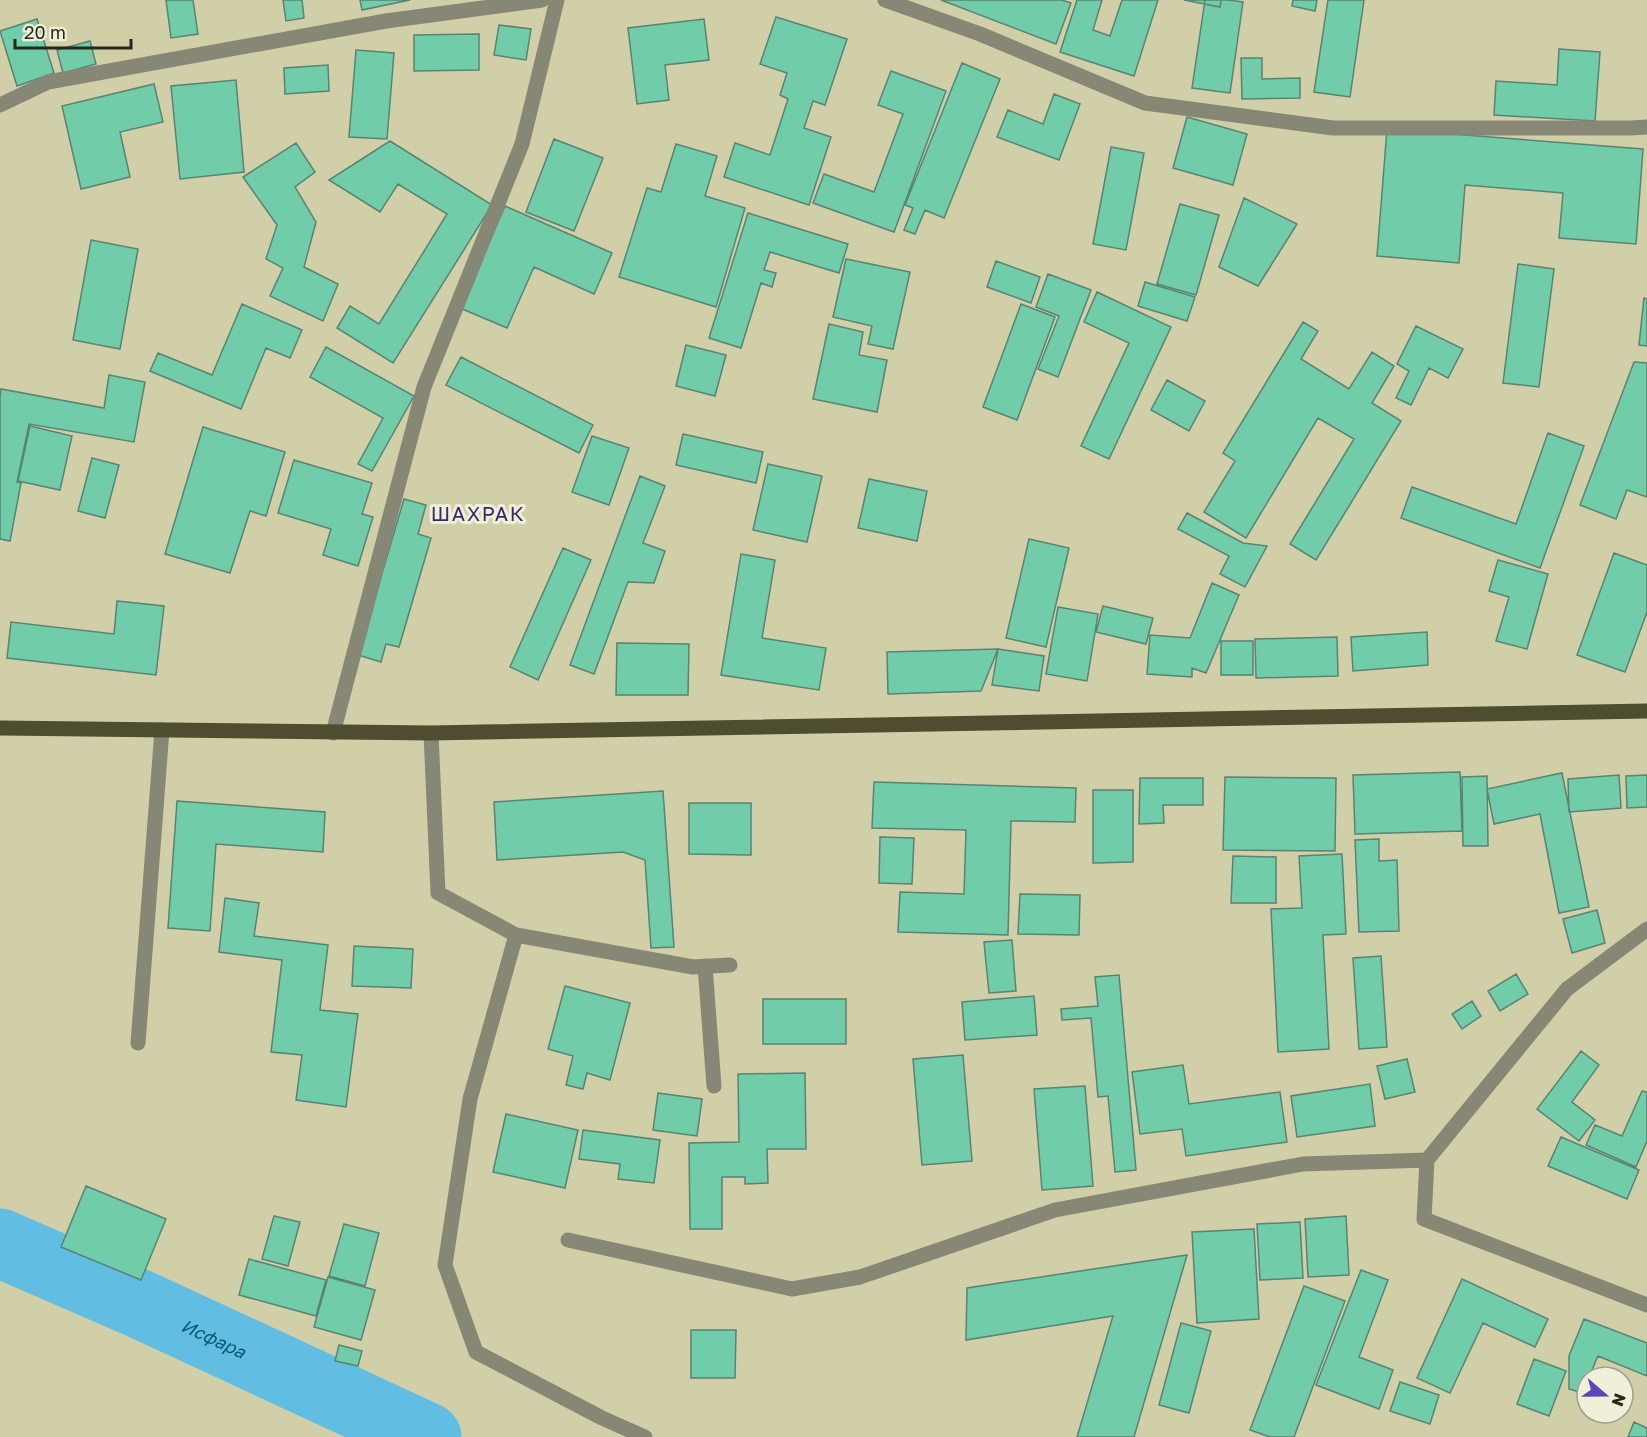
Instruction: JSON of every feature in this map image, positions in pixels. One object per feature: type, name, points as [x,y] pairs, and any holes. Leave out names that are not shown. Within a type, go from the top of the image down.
[{"type":"main road","points":[[0,728],[431,733],[1647,711]]},
{"type":"street","points":[[0,105],[48,82],[387,21],[542,0]]},
{"type":"street","points":[[333,733],[424,387],[522,144],[557,0]]},
{"type":"street","points":[[885,0],[980,34],[1145,103],[1334,128],[1647,127]]},
{"type":"street","points":[[138,1043],[162,730]]},
{"type":"street","points":[[431,733],[438,893],[516,935],[693,967],[730,964]]},
{"type":"street","points":[[1647,929],[1567,989],[1427,1160],[1424,1219],[1647,1305]]},
{"type":"street","points":[[516,935],[470,1099],[445,1265],[476,1352],[603,1418],[645,1437]]},
{"type":"street","points":[[705,966],[714,1086]]},
{"type":"street","points":[[568,1240],[792,1289],[860,1277],[1055,1209],[1302,1164],[1427,1160]]},
{"type":"building","points":[[166,0],[193,0],[198,34],[171,38]]},
{"type":"building","points":[[283,0],[302,0],[304,18],[286,21]]},
{"type":"building","points":[[360,0],[410,0],[362,10]]},
{"type":"building","points":[[941,0],[1062,0],[1071,3],[1056,44]]},
{"type":"building","points":[[1077,0],[1102,0],[1093,30],[1110,36],[1122,0],[1158,0],[1134,76],[1060,52]]},
{"type":"building","points":[[1184,0],[1221,0],[1220,7]]},
{"type":"building","points":[[1205,0],[1243,2],[1230,93],[1192,88]]},
{"type":"building","points":[[1293,0],[1317,0],[1315,11],[1292,6]]},
{"type":"building","points":[[1328,0],[1364,0],[1350,97],[1314,92]]},
{"type":"building","points":[[776,17],[847,39],[825,105],[813,101],[804,128],[831,137],[809,205],[724,177],[735,143],[770,155],[788,99],[780,95],[787,73],[760,64]]},
{"type":"building","points":[[37,19],[54,73],[17,86],[0,31]]},
{"type":"building","points":[[704,19],[709,60],[665,65],[669,100],[637,104],[628,28]]},
{"type":"building","points":[[499,25],[531,29],[526,60],[494,55]]},
{"type":"building","points":[[479,34],[479,70],[414,71],[414,35]]},
{"type":"building","points":[[90,41],[96,64],[63,73],[57,50]]},
{"type":"building","points":[[1559,49],[1600,52],[1595,121],[1494,115],[1496,81],[1557,85]]},
{"type":"building","points":[[356,50],[394,53],[387,139],[349,137]]},
{"type":"building","points":[[1241,58],[1262,58],[1262,79],[1300,78],[1300,98],[1242,99]]},
{"type":"building","points":[[962,63],[1000,79],[944,218],[925,210],[915,234],[904,230],[913,208],[905,205]]},
{"type":"building","points":[[328,65],[329,91],[285,94],[284,68]]},
{"type":"building","points":[[891,71],[946,91],[894,232],[813,203],[824,174],[874,192],[903,114],[878,105]]},
{"type":"building","points":[[236,80],[244,172],[180,179],[171,86]]},
{"type":"building","points":[[154,84],[163,122],[120,132],[130,177],[81,189],[62,106]]},
{"type":"building","points":[[1054,94],[1080,104],[1059,160],[997,137],[1008,110],[1043,124]]},
{"type":"building","points":[[1187,117],[1247,134],[1233,185],[1173,168]]},
{"type":"building","points":[[1387,129],[1643,149],[1636,244],[1559,238],[1563,193],[1465,185],[1459,263],[1377,256]]},
{"type":"building","points":[[554,139],[603,158],[574,231],[526,212]]},
{"type":"building","points":[[390,141],[492,205],[393,363],[337,328],[350,306],[379,324],[447,214],[398,184],[380,212],[329,180]]},
{"type":"building","points":[[296,143],[315,172],[295,187],[316,222],[304,267],[338,284],[323,321],[270,296],[283,268],[266,259],[277,225],[243,177]]},
{"type":"building","points":[[676,144],[717,156],[705,196],[745,208],[716,307],[619,277],[647,188],[661,192]]},
{"type":"building","points":[[1111,147],[1144,153],[1126,250],[1093,244]]},
{"type":"building","points":[[1244,198],[1297,224],[1258,286],[1219,267]]},
{"type":"building","points":[[1180,204],[1219,215],[1196,295],[1157,284]]},
{"type":"building","points":[[505,206],[612,253],[594,294],[534,267],[507,328],[460,308]]},
{"type":"building","points":[[748,213],[848,244],[839,273],[770,252],[764,270],[776,273],[772,287],[761,283],[741,348],[709,338]]},
{"type":"building","points":[[91,240],[138,249],[120,349],[73,340]]},
{"type":"building","points":[[846,259],[910,272],[893,349],[868,344],[872,326],[833,317]]},
{"type":"building","points":[[996,261],[1040,277],[1031,303],[987,287]]},
{"type":"building","points":[[1518,264],[1554,269],[1539,387],[1503,383]]},
{"type":"building","points":[[1048,274],[1091,290],[1058,377],[1038,369],[1059,316],[1036,307]]},
{"type":"building","points":[[1145,282],[1195,297],[1187,321],[1138,306]]},
{"type":"building","points":[[1097,292],[1171,327],[1109,459],[1081,446],[1129,343],[1084,322]]},
{"type":"building","points":[[1644,298],[1647,299],[1647,346],[1639,345]]},
{"type":"building","points":[[242,304],[302,330],[290,358],[266,348],[241,409],[150,371],[158,353],[212,375]]},
{"type":"building","points":[[1021,304],[1055,317],[1017,420],[983,407]]},
{"type":"building","points":[[1303,322],[1318,331],[1301,359],[1349,389],[1372,352],[1394,366],[1372,403],[1401,421],[1316,560],[1290,544],[1354,439],[1318,418],[1246,538],[1204,512],[1235,461],[1223,453]]},
{"type":"building","points":[[829,324],[863,332],[859,355],[887,360],[877,412],[813,399]]},
{"type":"building","points":[[1416,326],[1463,349],[1448,378],[1429,368],[1411,405],[1396,398],[1409,371],[1397,364]]},
{"type":"building","points":[[686,345],[726,355],[715,396],[676,386]]},
{"type":"building","points":[[326,347],[414,396],[372,471],[358,464],[383,418],[310,377]]},
{"type":"building","points":[[461,357],[593,425],[579,453],[446,385]]},
{"type":"building","points":[[1634,362],[1647,363],[1647,497],[1627,490],[1616,519],[1580,505]]},
{"type":"building","points":[[109,375],[145,382],[134,442],[29,424],[17,482],[21,483],[10,541],[0,539],[1,389],[104,408]]},
{"type":"building","points":[[1167,380],[1205,401],[1189,431],[1151,410]]},
{"type":"building","points":[[30,426],[72,436],[60,490],[18,481]]},
{"type":"building","points":[[203,427],[285,452],[266,516],[250,511],[230,573],[165,554]]},
{"type":"building","points":[[1548,433],[1584,446],[1540,568],[1401,518],[1412,487],[1516,524]]},
{"type":"building","points":[[683,434],[763,452],[756,483],[676,465]]},
{"type":"building","points":[[592,436],[629,448],[609,505],[572,492]]},
{"type":"building","points":[[92,458],[119,465],[105,518],[78,511]]},
{"type":"building","points":[[294,460],[372,483],[362,514],[373,517],[358,566],[323,555],[331,529],[278,513]]},
{"type":"building","points":[[768,464],[822,476],[807,542],[753,530]]},
{"type":"building","points":[[640,476],[665,486],[643,543],[665,551],[654,583],[628,582],[594,674],[570,665]]},
{"type":"building","points":[[869,479],[927,491],[917,541],[858,528]]},
{"type":"building","points":[[404,499],[426,505],[418,534],[431,538],[399,647],[386,644],[381,662],[358,655]]},
{"type":"building","points":[[1187,513],[1243,543],[1267,546],[1245,587],[1220,574],[1229,556],[1178,529]]},
{"type":"building","points":[[1029,539],[1069,548],[1046,647],[1006,638]]},
{"type":"building","points":[[563,548],[591,560],[538,680],[510,667]]},
{"type":"building","points":[[1614,553],[1647,565],[1647,612],[1625,672],[1577,655]]},
{"type":"building","points":[[741,554],[775,560],[762,638],[826,648],[819,690],[721,675]]},
{"type":"building","points":[[1498,560],[1548,574],[1527,649],[1496,641],[1509,597],[1489,591]]},
{"type":"building","points":[[1212,583],[1239,595],[1206,673],[1192,668],[1192,677],[1147,674],[1150,635],[1190,638]]},
{"type":"building","points":[[117,601],[164,606],[156,675],[7,658],[11,622],[114,634]]},
{"type":"building","points":[[1103,606],[1153,618],[1146,644],[1096,632]]},
{"type":"building","points":[[1058,607],[1098,614],[1087,681],[1046,674]]},
{"type":"building","points":[[1427,632],[1428,665],[1353,671],[1351,637]]},
{"type":"building","points":[[1337,637],[1338,676],[1256,678],[1255,639]]},
{"type":"building","points":[[1221,641],[1253,641],[1253,675],[1221,675]]},
{"type":"building","points":[[617,643],[689,644],[688,695],[616,695]]},
{"type":"building","points":[[998,649],[981,691],[888,694],[887,652]]},
{"type":"building","points":[[998,649],[1044,656],[1039,691],[992,685]]},
{"type":"building","points":[[1460,772],[1462,831],[1355,834],[1353,775]]},
{"type":"building","points":[[1562,773],[1589,907],[1559,913],[1540,814],[1494,824],[1487,789]]},
{"type":"building","points":[[1619,775],[1621,808],[1569,812],[1568,779]]},
{"type":"building","points":[[1647,775],[1647,807],[1627,808],[1626,776]]},
{"type":"building","points":[[1487,776],[1488,846],[1463,846],[1462,777]]},
{"type":"building","points":[[1225,777],[1336,778],[1335,851],[1223,850]]},
{"type":"building","points":[[1140,778],[1203,778],[1203,805],[1163,805],[1164,823],[1139,824]]},
{"type":"building","points":[[874,782],[1076,788],[1075,822],[1011,821],[1008,935],[898,932],[900,892],[964,894],[966,830],[872,828]]},
{"type":"building","points":[[1093,790],[1133,790],[1133,862],[1093,863]]},
{"type":"building","points":[[663,791],[674,947],[651,948],[645,860],[623,852],[497,860],[494,802]]},
{"type":"building","points":[[177,801],[325,812],[323,852],[216,844],[210,931],[168,928]]},
{"type":"building","points":[[689,803],[751,803],[751,855],[689,854]]},
{"type":"building","points":[[880,837],[914,838],[912,884],[879,883]]},
{"type":"building","points":[[1379,839],[1379,861],[1397,860],[1399,931],[1359,932],[1355,840]]},
{"type":"building","points":[[1342,854],[1346,934],[1323,935],[1329,1049],[1278,1052],[1271,909],[1302,908],[1299,856]]},
{"type":"building","points":[[1233,856],[1276,857],[1276,903],[1231,903]]},
{"type":"building","points":[[1020,894],[1080,895],[1079,935],[1018,934]]},
{"type":"building","points":[[225,898],[259,903],[254,936],[328,945],[320,1010],[358,1014],[346,1107],[296,1100],[302,1055],[271,1052],[282,960],[219,952]]},
{"type":"building","points":[[1597,910],[1605,943],[1572,953],[1563,919]]},
{"type":"building","points":[[1012,940],[1016,991],[989,993],[984,942]]},
{"type":"building","points":[[354,946],[413,949],[411,988],[352,986]]},
{"type":"building","points":[[1381,956],[1387,1047],[1359,1049],[1353,958]]},
{"type":"building","points":[[1516,974],[1528,994],[1500,1011],[1488,991]]},
{"type":"building","points":[[1119,975],[1136,1170],[1115,1172],[1108,1096],[1098,1097],[1091,1018],[1062,1020],[1061,1009],[1098,1006],[1095,977]]},
{"type":"building","points":[[565,986],[630,1003],[610,1080],[587,1073],[583,1089],[566,1085],[573,1056],[548,1049]]},
{"type":"building","points":[[1034,996],[1037,1035],[965,1040],[962,1002]]},
{"type":"building","points":[[763,999],[846,999],[846,1044],[763,1044]]},
{"type":"building","points":[[1472,1001],[1481,1016],[1462,1029],[1452,1014]]},
{"type":"building","points":[[1581,1051],[1599,1065],[1572,1102],[1595,1120],[1579,1141],[1537,1109]]},
{"type":"building","points":[[963,1055],[972,1161],[922,1165],[913,1059]]},
{"type":"building","points":[[1407,1059],[1415,1092],[1385,1099],[1377,1066]]},
{"type":"building","points":[[1183,1065],[1189,1104],[1280,1092],[1287,1142],[1186,1156],[1182,1129],[1140,1134],[1132,1072]]},
{"type":"building","points":[[805,1073],[806,1149],[767,1149],[768,1183],[745,1184],[745,1177],[722,1177],[722,1229],[690,1229],[689,1143],[739,1142],[738,1074]]},
{"type":"building","points":[[1370,1084],[1375,1126],[1297,1137],[1291,1096]]},
{"type":"building","points":[[1085,1086],[1093,1186],[1042,1190],[1034,1089]]},
{"type":"building","points":[[1642,1091],[1647,1092],[1647,1141],[1636,1167],[1586,1145],[1595,1125],[1622,1136]]},
{"type":"building","points":[[658,1093],[702,1099],[697,1136],[653,1130]]},
{"type":"building","points":[[506,1114],[578,1130],[565,1188],[493,1172]]},
{"type":"building","points":[[583,1130],[660,1140],[654,1183],[618,1179],[620,1164],[579,1159]]},
{"type":"building","points":[[1561,1137],[1639,1170],[1627,1199],[1548,1166]]},
{"type":"building","points":[[86,1186],[166,1219],[141,1280],[61,1247]]},
{"type":"building","points":[[274,1216],[300,1222],[288,1266],[262,1259]]},
{"type":"building","points":[[1346,1216],[1349,1275],[1308,1277],[1305,1219]]},
{"type":"building","points":[[1300,1222],[1303,1278],[1260,1280],[1257,1224]]},
{"type":"building","points":[[344,1224],[379,1233],[365,1286],[329,1276]]},
{"type":"building","points":[[1254,1229],[1259,1319],[1197,1323],[1192,1232]]},
{"type":"building","points":[[1187,1255],[1134,1437],[1077,1437],[1113,1316],[966,1340],[967,1288]]},
{"type":"building","points":[[249,1259],[326,1280],[316,1316],[239,1295]]},
{"type":"building","points":[[1361,1270],[1388,1280],[1359,1357],[1393,1370],[1379,1409],[1316,1385]]},
{"type":"building","points":[[328,1277],[375,1290],[361,1340],[314,1327]]},
{"type":"building","points":[[1462,1279],[1548,1319],[1535,1347],[1483,1323],[1450,1393],[1417,1378]]},
{"type":"building","points":[[1304,1286],[1345,1301],[1294,1437],[1270,1437],[1250,1430]]},
{"type":"building","points":[[1584,1319],[1647,1343],[1647,1376],[1635,1371],[1635,1365],[1620,1365],[1598,1356],[1594,1365],[1575,1365],[1575,1391],[1569,1389],[1569,1356]]},
{"type":"building","points":[[1181,1323],[1211,1331],[1189,1413],[1159,1405]]},
{"type":"building","points":[[691,1330],[736,1330],[735,1378],[691,1378]]},
{"type":"building","points":[[339,1345],[362,1351],[358,1366],[335,1361]]},
{"type":"building","points":[[1534,1359],[1566,1371],[1549,1416],[1517,1404]]},
{"type":"building","points":[[1400,1382],[1439,1395],[1430,1424],[1390,1411]]},
{"type":"building","points":[[1635,1422],[1647,1428],[1647,1437],[1628,1437]]},
{"type":"waterway","name":"Исфара","points":[[0,1243],[142,1305],[427,1437]]},
{"type":"district","name":"ШАХРАК","points":[[478,513]]}]
